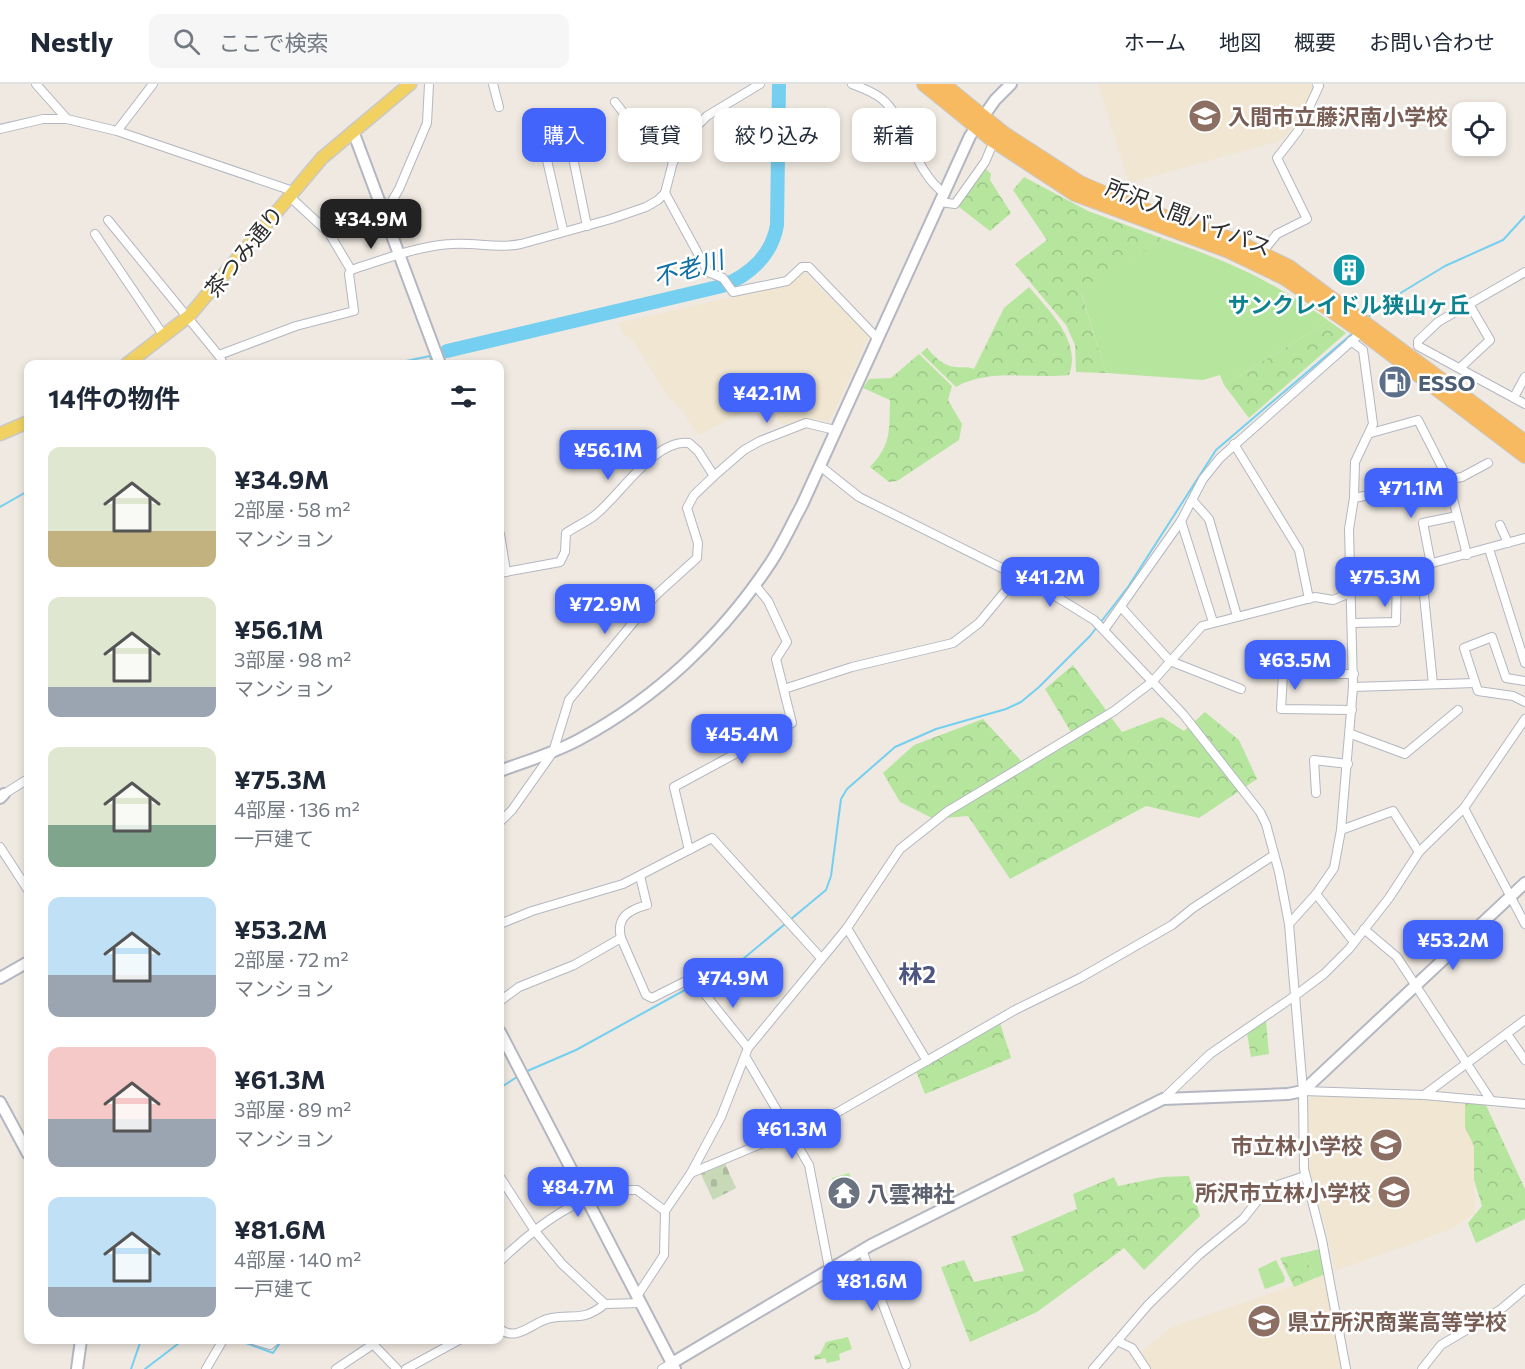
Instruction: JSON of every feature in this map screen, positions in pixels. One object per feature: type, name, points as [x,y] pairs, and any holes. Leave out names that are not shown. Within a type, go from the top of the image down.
[{"type":"highway","name":"所沢入間バイパス","points":[[924,84],[979,122],[1080,183],[1258,257],[1315,284],[1360,330],[1525,456]]},
{"type":"highway","name":"所沢入間バイパス","points":[[943,84],[994,141],[1075,194],[1258,257]]},
{"type":"highway","name":"所沢入間バイパス","points":[[1360,330],[1433,374],[1525,442]]},
{"type":"main road","name":"茶つみ通り","points":[[132,360],[189,316],[216,287],[322,158],[410,84]]},
{"type":"main road","points":[[0,434],[24,424]]},
{"type":"street","points":[[36,84],[67,119]]},
{"type":"street","points":[[117,132],[153,84]]},
{"type":"street","points":[[384,215],[399,189],[426,123],[429,84]]},
{"type":"street","points":[[493,84],[500,107]]},
{"type":"street","points":[[702,122],[707,116],[760,84]]},
{"type":"street","points":[[852,84],[884,99],[935,187],[942,197],[955,204],[985,162],[994,141]]},
{"type":"street","points":[[504,770],[553,752],[625,713],[708,643],[755,585],[802,505],[942,197],[979,122],[1011,84]]},
{"type":"street","points":[[1258,257],[1277,234],[1307,219],[1277,158],[1298,131],[1319,85]]},
{"type":"street","points":[[615,102],[620,108]]},
{"type":"street","points":[[0,129],[43,119],[67,119],[117,132],[291,193],[329,233],[351,270]]},
{"type":"street","points":[[353,131],[438,360]]},
{"type":"street","points":[[547,162],[563,231]]},
{"type":"street","points":[[574,162],[586,226]]},
{"type":"street","points":[[219,355],[296,326],[352,314],[354,309],[348,274],[351,270],[399,255],[449,244],[506,247],[646,207],[665,192],[673,162]]},
{"type":"street","points":[[665,192],[708,272],[723,278],[733,292],[787,281],[802,267],[809,267],[878,339]]},
{"type":"street","points":[[108,220],[170,298],[189,316],[221,360]]},
{"type":"street","points":[[95,234],[164,336]]},
{"type":"street","points":[[1525,272],[1438,322],[1418,341],[1418,346],[1461,367],[1525,404]]},
{"type":"street","points":[[1461,367],[1490,340],[1469,304]]},
{"type":"street","points":[[1288,924],[1316,894],[1336,863],[1341,830],[1351,734],[1354,674],[1349,529],[1354,498],[1355,462],[1371,433],[1373,412],[1360,330]]},
{"type":"street","points":[[1104,630],[1181,521],[1203,479],[1234,444],[1360,330]]},
{"type":"street","points":[[1433,374],[1443,360]]},
{"type":"street","points":[[1514,397],[1525,377]]},
{"type":"street","points":[[1371,433],[1418,420],[1448,479],[1467,555]]},
{"type":"street","points":[[504,818],[553,752],[569,700],[656,595],[698,558],[698,543],[688,515],[688,503],[744,450],[806,423],[836,430]]},
{"type":"street","points":[[504,572],[560,562],[566,552],[566,533],[595,516],[618,489],[668,445],[689,443],[698,451],[714,476]]},
{"type":"street","points":[[1234,444],[1299,550],[1309,599]]},
{"type":"street","points":[[1354,498],[1462,477],[1488,464]]},
{"type":"street","points":[[820,466],[859,497],[1044,589],[1094,620],[1183,714],[1260,812],[1266,824],[1274,855],[1288,924],[1303,1091],[1305,1176],[1322,1240],[1346,1369]]},
{"type":"street","points":[[1193,501],[1209,519],[1237,616]]},
{"type":"street","points":[[1431,564],[1423,523],[1457,516]]},
{"type":"street","points":[[1181,521],[1213,622]]},
{"type":"street","points":[[1500,525],[1508,543]]},
{"type":"street","points":[[639,1300],[664,1255],[665,1211],[691,1173],[721,1117],[746,1052],[847,928],[900,849],[948,812],[1114,711],[1152,682],[1197,630],[1213,622],[1309,599],[1333,600],[1397,573],[1525,538]]},
{"type":"street","points":[[1489,549],[1525,663]]},
{"type":"street","points":[[1421,566],[1433,684]]},
{"type":"street","points":[[1353,623],[1396,622],[1397,573]]},
{"type":"street","points":[[784,689],[852,667],[953,643],[979,623],[1017,577]]},
{"type":"street","points":[[689,850],[674,787],[792,723],[776,659],[787,642],[768,601],[755,585]]},
{"type":"street","points":[[1121,608],[1170,661],[1241,689]]},
{"type":"street","points":[[1525,681],[1506,678],[1492,637],[1464,648],[1478,692],[1513,696],[1525,702]]},
{"type":"street","points":[[1352,710],[1281,710],[1283,674],[1354,674]]},
{"type":"street","points":[[1353,687],[1475,683]]},
{"type":"street","points":[[1351,734],[1405,754],[1458,710]]},
{"type":"street","points":[[662,1369],[674,1366],[862,1250],[1163,1099],[1210,1054],[1324,974],[1354,942],[1389,898],[1419,852],[1464,808],[1525,719]]},
{"type":"street","points":[[1316,793],[1314,760],[1348,764]]},
{"type":"street","points":[[2,796],[24,782]]},
{"type":"street","points":[[1464,808],[1525,924]]},
{"type":"street","points":[[1341,830],[1393,811],[1419,852]]},
{"type":"street","points":[[504,922],[532,910],[623,884],[712,838],[821,958]]},
{"type":"street","points":[[0,847],[24,884]]},
{"type":"street","points":[[691,1173],[838,1112],[927,1060],[1172,926],[1193,908],[1274,855]]},
{"type":"street","points":[[640,876],[647,905],[635,908],[622,918],[619,928],[621,938],[646,995],[652,998],[692,978],[746,1052],[809,1165],[829,1269]]},
{"type":"street","points":[[1303,1091],[1525,883]]},
{"type":"street","points":[[1316,894],[1354,942]]},
{"type":"street","points":[[847,928],[927,1060]]},
{"type":"street","points":[[1364,929],[1397,957],[1490,1099]]},
{"type":"street","points":[[504,998],[519,987],[574,965],[621,938]]},
{"type":"street","points":[[0,978],[24,964]]},
{"type":"street","points":[[1424,1095],[1525,1020]]},
{"type":"street","points":[[1507,1034],[1525,1060]]},
{"type":"street","points":[[504,1041],[674,1366]]},
{"type":"street","points":[[1163,1099],[1288,1094],[1303,1091],[1424,1095],[1490,1099],[1525,1104]]},
{"type":"street","points":[[0,1102],[24,1147]]},
{"type":"street","points":[[1094,1369],[1148,1305],[1192,1262],[1243,1219],[1262,1195],[1275,1186],[1305,1176]]},
{"type":"street","points":[[504,1183],[535,1230],[562,1264],[605,1304]]},
{"type":"street","points":[[504,1257],[535,1230],[586,1198],[637,1190],[665,1211]]},
{"type":"street","points":[[862,1250],[906,1365]]},
{"type":"street","points":[[1422,1369],[1441,1345],[1500,1310],[1525,1289]]},
{"type":"street","points":[[504,1333],[518,1334],[550,1318],[585,1316],[605,1304],[639,1300]]},
{"type":"street","points":[[1117,1341],[1132,1348],[1146,1369]]},
{"type":"street","points":[[77,1369],[80,1344]]},
{"type":"street","points":[[206,1369],[221,1344]]},
{"type":"street","points":[[336,1369],[367,1344]]},
{"type":"street","points":[[372,1344],[397,1369]]},
{"type":"street","points":[[406,1369],[452,1344]]},
{"type":"shaded area","name":"入間市立藤沢南小学校","points":[[1098,84],[1311,84],[1314,91],[1289,134],[1276,142],[1129,183]]},
{"type":"shaded area","points":[[801,272],[805,273],[869,336],[829,422],[808,418],[784,425],[759,405],[698,435],[683,412],[667,395],[632,339],[624,335],[618,323],[788,284]]},
{"type":"shaded area","name":"所沢市立林小学校","points":[[1336,1095],[1466,1101],[1474,1143],[1475,1213],[1449,1230],[1335,1271],[1323,1216],[1308,1167],[1306,1104],[1312,1097]]},
{"type":"shaded area","name":"県立所沢商業高等学校","points":[[1326,1274],[1343,1369],[1149,1369],[1140,1353],[1170,1328]]},
{"type":"green space","points":[[986,169],[991,174],[990,180],[1011,213],[990,231],[959,207],[959,203]]},
{"type":"green space","points":[[1024,177],[1088,211],[1164,239],[1081,292],[1106,373],[1076,372],[1075,345],[1066,325],[1015,264],[1047,240],[1013,190]]},
{"type":"green space","points":[[1164,239],[1250,273],[1289,294],[1329,321],[1224,385],[1220,375],[1203,380],[1106,373],[1081,291]]},
{"type":"green space","points":[[1029,287],[1054,316],[1067,339],[1072,362],[1069,375],[996,376],[969,381],[956,387],[921,353],[927,348],[947,365],[974,369],[1004,308]]},
{"type":"green space","points":[[1329,321],[1346,333],[1249,418],[1224,385]]},
{"type":"green space","points":[[919,354],[952,386],[948,400],[962,424],[959,440],[897,481],[889,482],[870,467],[886,444],[890,400],[863,388],[869,379],[891,378]]},
{"type":"green space","points":[[1073,665],[1122,732],[1162,717],[1184,731],[1205,712],[1239,740],[1257,779],[1199,818],[1146,806],[1010,879],[968,816],[934,819],[900,802],[883,773],[914,745],[983,719],[1024,764],[1074,737],[1045,689]]},
{"type":"green space","points":[[1266,1020],[1269,1054],[1251,1057],[1247,1033]]},
{"type":"green space","points":[[1000,1023],[1011,1058],[925,1094],[916,1071]]},
{"type":"green space","points":[[1465,1102],[1485,1103],[1525,1189],[1525,1219],[1476,1243],[1468,1223],[1482,1206],[1474,1180],[1474,1146],[1465,1127]]},
{"type":"green space","points":[[724,1161],[736,1188],[713,1200],[700,1172]]},
{"type":"green space","points":[[849,1173],[854,1186],[838,1192],[832,1178]]},
{"type":"green space","points":[[1189,1176],[1200,1216],[1144,1270],[1124,1248],[1037,1312],[970,1342],[941,1267],[964,1260],[974,1282],[1024,1271],[1011,1237],[1077,1209],[1073,1194],[1114,1177],[1118,1186],[1162,1177]]},
{"type":"green space","points":[[1320,1249],[1326,1274],[1315,1278],[1303,1253]]},
{"type":"green space","points":[[1303,1253],[1315,1278],[1294,1287],[1280,1258]]},
{"type":"green space","points":[[1276,1260],[1285,1278],[1284,1282],[1265,1289],[1258,1269]]},
{"type":"green space","points":[[848,1337],[852,1349],[839,1354],[840,1360],[827,1363],[825,1358],[815,1360],[814,1356],[820,1354],[826,1342]]},
{"type":"waterway","name":"不老川","points":[[447,351],[722,286],[750,270],[765,255],[777,225],[779,84]]},
{"type":"waterway","points":[[1367,318],[1394,297],[1445,266],[1503,240],[1525,216]]},
{"type":"waterway","points":[[525,1072],[576,1050],[694,985],[726,973],[826,890],[831,876],[841,799],[847,789],[895,747],[936,729],[1006,709],[1021,702],[1039,687],[1090,636],[1128,587],[1216,450],[1353,333]]},
{"type":"waterway","name":"不老川","points":[[411,360],[430,356],[431,360]]},
{"type":"waterway","name":"不老川","points":[[0,507],[24,493]]},
{"type":"waterway","points":[[504,1085],[520,1075]]},
{"type":"waterway","points":[[131,1369],[140,1344]]},
{"type":"waterway","points":[[145,1369],[178,1344]]},
{"type":"waterway","points":[[249,1344],[273,1353],[279,1344]]},
{"type":"place","name":"入間市立藤沢南小学校","points":[[1205,116]]},
{"type":"place","name":"サンクレイドル狭山ヶ丘","points":[[1349,270]]},
{"type":"place","name":"ESSO","points":[[1395,382]]},
{"type":"place","name":"市立林小学校","points":[[1386,1145]]},
{"type":"place","name":"所沢市立林小学校","points":[[1394,1192]]},
{"type":"place","name":"八雲神社","points":[[844,1193]]},
{"type":"place","name":"県立所沢商業高等学校","points":[[1264,1321]]},
{"type":"district","name":"林2","points":[[917,973]]}]
